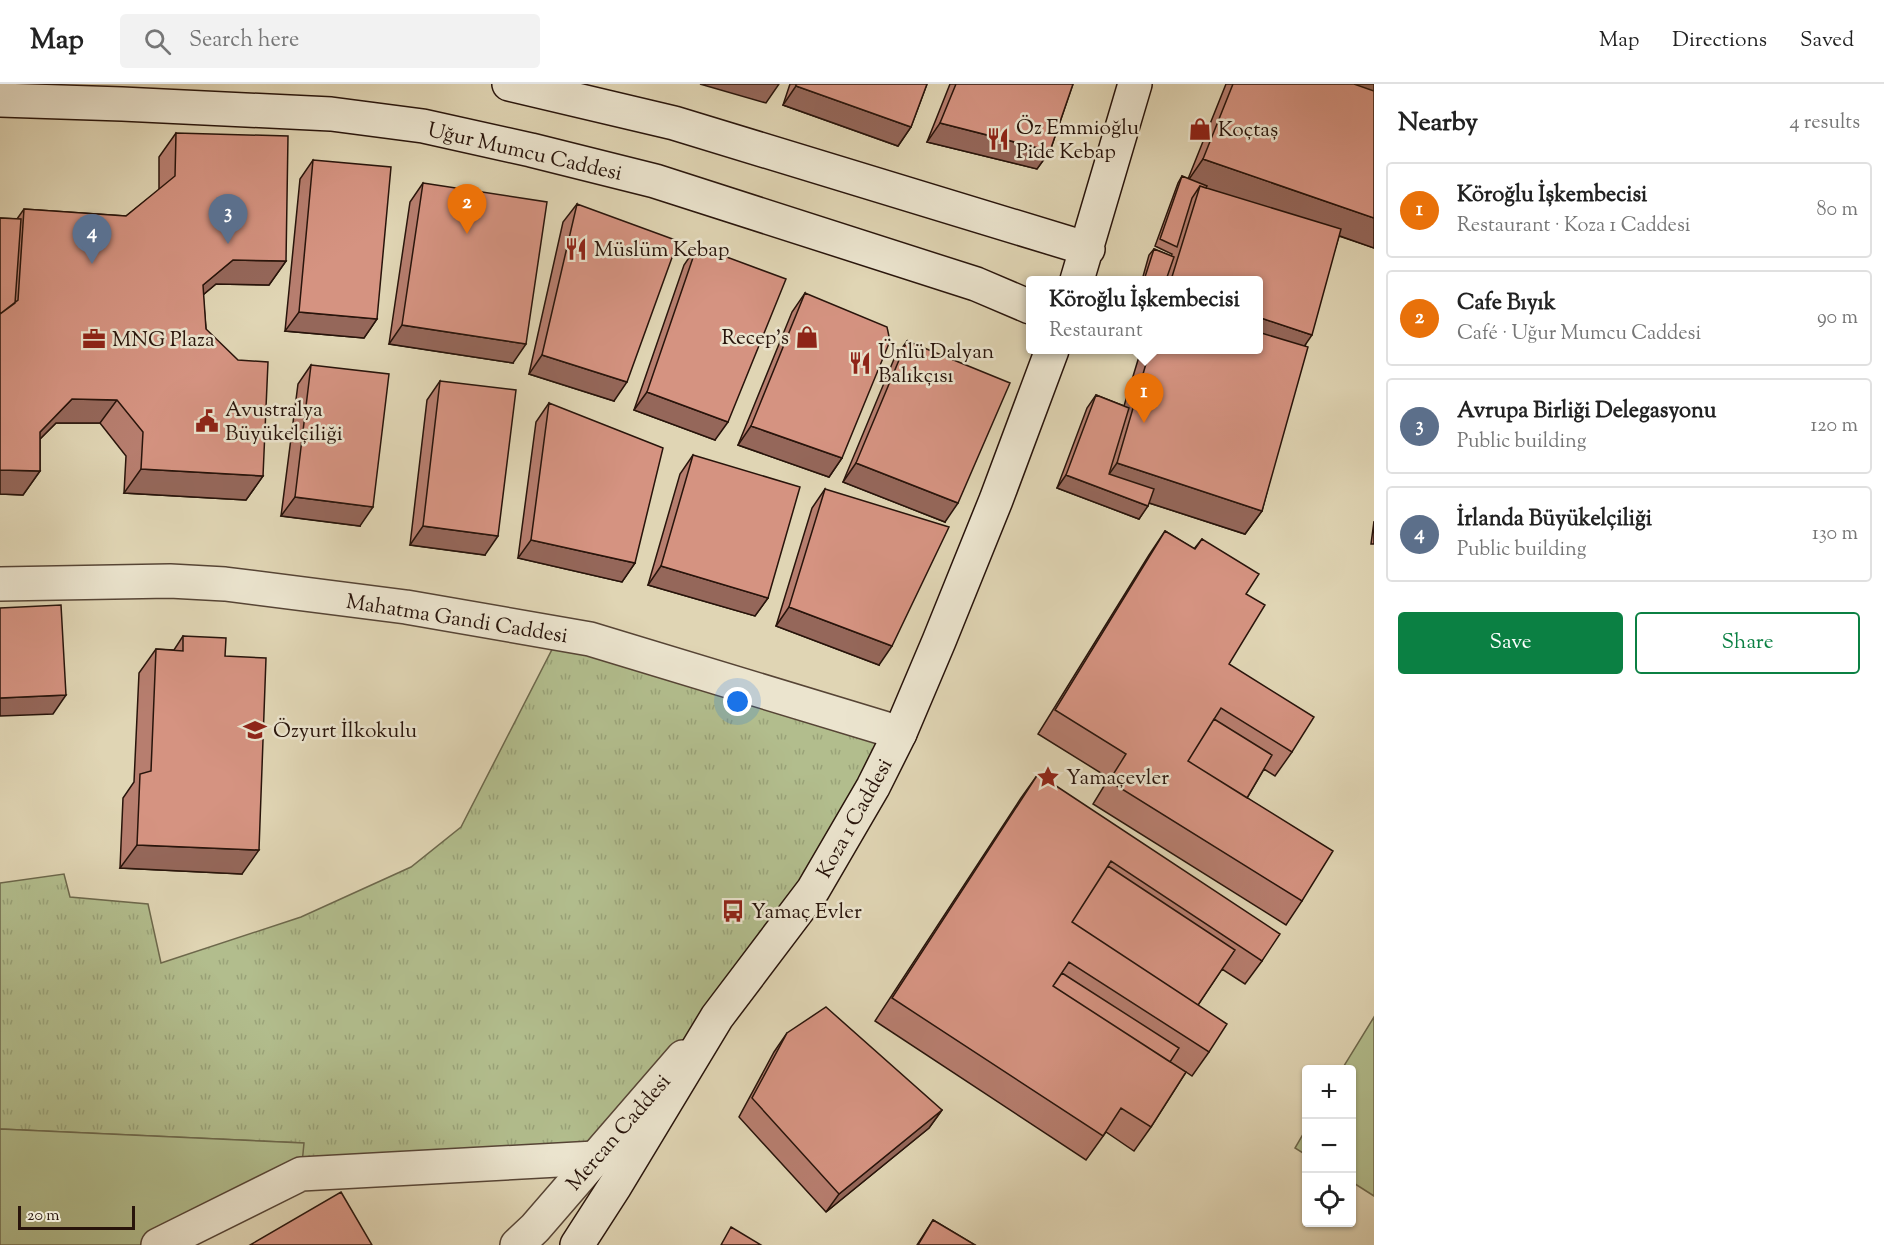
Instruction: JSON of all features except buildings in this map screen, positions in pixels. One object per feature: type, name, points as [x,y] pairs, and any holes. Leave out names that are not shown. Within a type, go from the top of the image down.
[{"type":"main road","points":[[509,84],[674,123],[1088,249]]},
{"type":"main road","points":[[1078,276],[1135,84]]},
{"type":"main road","name":"Uğur Mumcu Caddesi","points":[[0,100],[331,114],[423,126],[531,150],[655,182],[976,284],[1026,305]]},
{"type":"main road","name":"Koza 1 Caddesi","points":[[577,1245],[717,1017],[813,890],[873,788],[900,732],[996,500],[1051,354]]},
{"type":"main road","name":"Mahatma Gandi Caddesi","points":[[0,584],[170,582],[225,584],[406,607],[590,639],[900,732]]},
{"type":"main road","name":"Mercan Caddesi","points":[[517,1245],[535,1228],[717,1017]]},
{"type":"main road","points":[[158,1245],[301,1174],[595,1158]]},
{"type":"green space","points":[[560,634],[900,733],[813,890],[595,1158],[301,1174],[303,1143],[0,1129],[0,883],[64,874],[70,897],[148,904],[161,963],[301,917],[411,867],[461,827]]},
{"type":"green space","points":[[1374,1017],[1374,1196],[1356,1185],[1356,1065],[1344,1065]]},
{"type":"green space","points":[[0,1129],[304,1143],[301,1174],[158,1245],[0,1245]]},
{"type":"green space","points":[[1302,1136],[1302,1152],[1295,1148]]},
{"type":"place","name":"Koçtaş","points":[[1200,129]]},
{"type":"place","name":"Öz Emmioğlu Pide Kebap","points":[[998,139]]},
{"type":"place","name":"Cafe Bıyık","points":[[467,234]]},
{"type":"place","name":"Avrupa Birliği Delegasyonu","points":[[228,244]]},
{"type":"place","name":"Müslüm Kebap","points":[[576,249]]},
{"type":"place","name":"İrlanda Büyükelçiliği","points":[[92,264]]},
{"type":"place","name":"Recep's","points":[[807,337]]},
{"type":"place","name":"MNG Plaza","points":[[94,339]]},
{"type":"place","name":"Ünlü Dalyan Balıkçısı","points":[[860,363]]},
{"type":"place","name":"Avustralya Büyükelçiliği","points":[[207,421]]},
{"type":"place","name":"Köroğlu İşkembecisi","points":[[1144,423]]},
{"type":"place","name":"Özyurt İlkokulu","points":[[255,730]]},
{"type":"place","name":"Yamaçevler","points":[[1048,777]]},
{"type":"place","name":"Yamaç Evler","points":[[733,911]]}]
